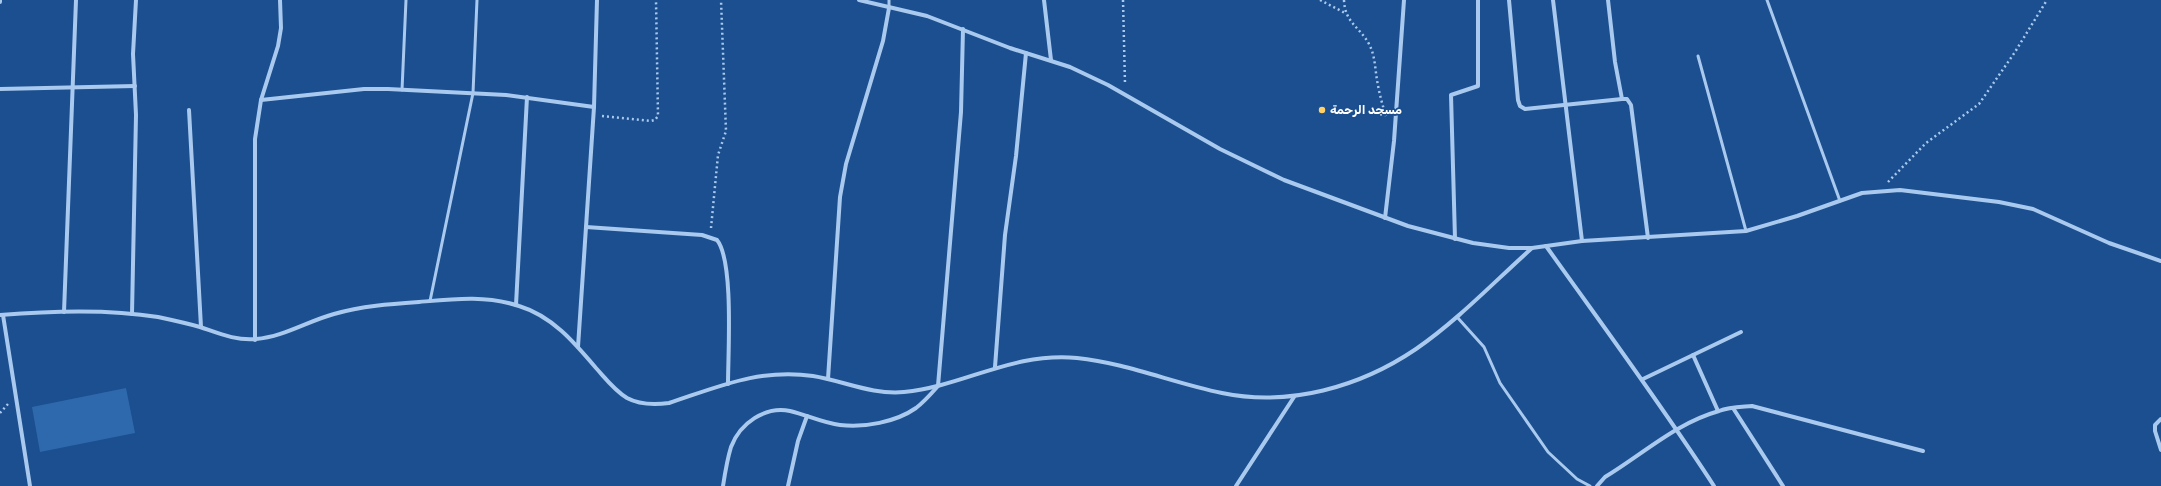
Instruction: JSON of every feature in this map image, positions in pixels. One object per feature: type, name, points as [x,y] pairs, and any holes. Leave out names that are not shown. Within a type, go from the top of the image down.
[{"type":"street","points":[[64,312],[74,86],[76,0]]},
{"type":"street","points":[[132,314],[136,115],[134,54],[136,0]]},
{"type":"street","points":[[255,340],[255,139],[261,100],[278,46],[281,28],[280,0]]},
{"type":"street","points":[[578,348],[594,115],[597,0]]},
{"type":"street","points":[[859,0],[927,16],[1026,53],[1051,60],[1089,76],[1252,165],[1311,191],[1385,218],[1455,239],[1491,246],[1532,248],[1582,241],[1746,231],[1840,201],[1862,192],[1881,190],[1919,192],[2022,206],[2049,215],[2109,243],[2161,261]]},
{"type":"street","points":[[1044,0],[1051,60]]},
{"type":"street","points":[[1385,218],[1394,141],[1404,0]]},
{"type":"street","points":[[1455,239],[1451,95],[1478,86],[1478,0]]},
{"type":"street","points":[[1508,0],[1520,106],[1525,109],[1627,99],[1630,105],[1648,238]]},
{"type":"street","points":[[1553,0],[1582,241]]},
{"type":"street","points":[[1608,0],[1615,62],[1622,99]]},
{"type":"street","points":[[828,379],[840,197],[846,164],[884,41],[889,8]]},
{"type":"street","points":[[723,486],[732,446],[740,432],[751,420],[770,410],[789,411],[831,424],[851,426],[887,420],[915,408],[938,386],[961,112],[963,29]]},
{"type":"street","points":[[995,367],[1005,235],[1016,156],[1026,53]]},
{"type":"street","points":[[0,89],[74,86],[135,86]]},
{"type":"street","points":[[261,100],[364,89],[473,93],[527,97],[594,107]]},
{"type":"street","points":[[516,305],[527,97]]},
{"type":"street","points":[[189,110],[200,327]]},
{"type":"street","points":[[586,227],[711,237],[719,243],[727,284],[728,384]]},
{"type":"street","points":[[1546,246],[1589,308],[1643,379],[1714,486]]},
{"type":"street","points":[[30,486],[2,315],[64,312],[132,314],[178,321],[238,339],[255,340],[282,334],[314,320],[353,310],[430,301],[478,298],[516,305],[546,319],[563,332],[617,391],[628,398],[641,403],[655,405],[669,403],[760,375],[794,374],[828,379],[863,389],[882,392],[900,392],[938,386],[995,367],[1034,359],[1074,358],[1114,365],[1222,393],[1258,397],[1294,397],[1345,384],[1393,363],[1416,349],[1457,317],[1532,248]]},
{"type":"street","points":[[1643,379],[1741,332]]},
{"type":"street","points":[[1693,355],[1718,411]]},
{"type":"street","points":[[1236,486],[1294,397]]},
{"type":"street","points":[[1597,486],[1605,477],[1677,429],[1718,411],[1733,408],[1752,406],[1923,451]]},
{"type":"street","points":[[1733,408],[1783,486]]},
{"type":"street","points":[[788,486],[798,441],[808,416]]},
{"type":"street","points":[[2161,419],[2155,425],[2155,431],[2161,450]]},
{"type":"lane","points":[[402,90],[406,0]]},
{"type":"lane","points":[[430,301],[473,93],[477,0]]},
{"type":"lane","points":[[889,0],[889,8]]},
{"type":"lane","points":[[1767,0],[1840,201]]},
{"type":"lane","points":[[1698,56],[1746,231]]},
{"type":"lane","points":[[1457,317],[1484,347],[1500,383],[1548,452],[1577,479],[1590,486]]},
{"type":"path","points":[[594,115],[651,121],[655,120],[658,116],[656,0]]},
{"type":"path","points":[[711,237],[718,156],[726,132],[721,0]]},
{"type":"path","points":[[1124,0],[1126,96]]},
{"type":"path","points":[[1320,0],[1345,13]]},
{"type":"path","points":[[1344,0],[1345,13],[1349,21],[1369,44],[1374,59],[1382,102],[1388,122]]},
{"type":"path","points":[[1881,190],[1926,143],[1979,104],[2015,52],[2047,0]]},
{"type":"shaded area","points":[[126,388],[135,433],[40,452],[32,407]]},
{"type":"place","name":"مسجد الرحمة","points":[[1322,110]]}]
